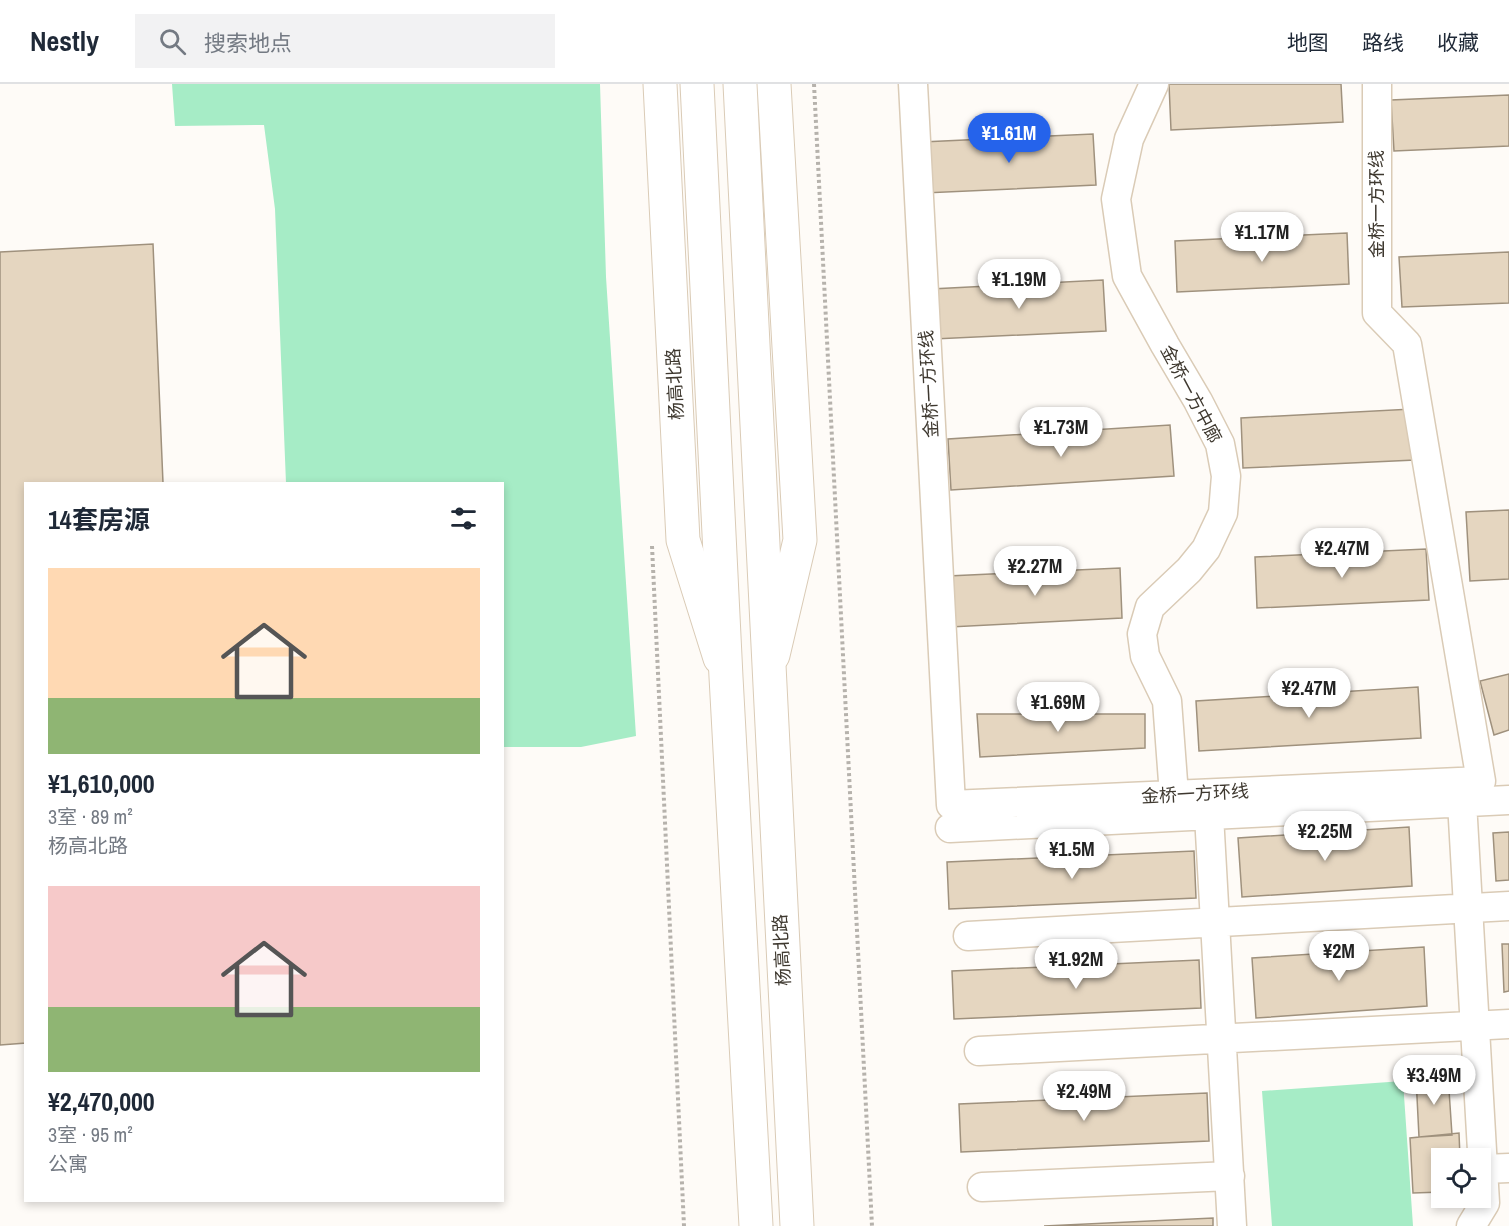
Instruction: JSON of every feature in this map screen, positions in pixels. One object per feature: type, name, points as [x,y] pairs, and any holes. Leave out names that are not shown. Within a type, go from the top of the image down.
[{"type":"main road","name":"杨高北路","points":[[660,84],[683,540],[726,677]]},
{"type":"main road","name":"杨高北路","points":[[697,84],[756,1226]]},
{"type":"main road","name":"杨高北路","points":[[740,84],[796,1226]]},
{"type":"main road","name":"杨高北路","points":[[768,674],[800,540],[774,84]]},
{"type":"lane","name":"金桥一方环线","points":[[913,84],[951,805],[1481,781],[1407,344],[1377,313],[1377,84]]},
{"type":"lane","name":"金桥一方中廊","points":[[1154,84],[1130,139],[1116,199],[1127,276],[1220,444],[1226,476],[1223,513],[1206,549],[1189,570],[1150,608],[1142,634],[1145,656],[1167,701],[1174,795]]},
{"type":"lane","points":[[950,828],[1509,800]]},
{"type":"lane","points":[[1462,802],[1475,1026],[1496,1169],[1485,1203],[1471,1226]]},
{"type":"lane","points":[[1209,815],[1232,1226]]},
{"type":"lane","points":[[968,936],[1509,906]]},
{"type":"lane","points":[[979,1051],[1509,1024]]},
{"type":"lane","points":[[982,1187],[1230,1176]]},
{"type":"path","points":[[814,84],[872,1226]]},
{"type":"path","points":[[652,536],[684,1226]]},
{"type":"green space","points":[[172,84],[600,84],[606,277],[636,736],[581,747],[504,747],[504,482],[286,482],[275,209],[264,125],[175,126]]},
{"type":"green space","points":[[1403,1081],[1413,1226],[1272,1226],[1262,1091]]},
{"type":"building","points":[[1169,84],[1341,84],[1343,122],[1171,130]]},
{"type":"building","points":[[1509,95],[1509,146],[1394,151],[1391,100]]},
{"type":"building","points":[[1093,134],[1096,185],[924,193],[922,142]]},
{"type":"building","points":[[1347,233],[1349,284],[1177,292],[1175,241]]},
{"type":"building","points":[[153,244],[163,482],[24,482],[24,1043],[0,1045],[0,252]]},
{"type":"building","points":[[1509,252],[1509,303],[1402,307],[1399,257]]},
{"type":"building","points":[[1103,280],[1106,331],[934,339],[931,289]]},
{"type":"building","points":[[1412,409],[1415,460],[1243,468],[1241,418]]},
{"type":"building","points":[[1170,425],[1174,476],[951,490],[948,439]]},
{"type":"building","points":[[1509,510],[1509,579],[1470,581],[1466,512]]},
{"type":"building","points":[[1426,549],[1429,600],[1257,608],[1255,557]]},
{"type":"building","points":[[1120,568],[1122,618],[950,627],[948,576]]},
{"type":"building","points":[[1509,674],[1509,730],[1494,735],[1480,681]]},
{"type":"building","points":[[1418,687],[1421,738],[1199,751],[1196,701]]},
{"type":"building","points":[[977,714],[1145,714],[1145,748],[980,757]]},
{"type":"building","points":[[1409,827],[1412,886],[1242,897],[1238,838]]},
{"type":"building","points":[[1509,832],[1509,880],[1496,881],[1493,833]]},
{"type":"building","points":[[1194,851],[1196,898],[949,909],[947,862]]},
{"type":"building","points":[[1502,944],[1509,944],[1509,991],[1504,992]]},
{"type":"building","points":[[1424,947],[1427,1006],[1256,1018],[1252,958]]},
{"type":"building","points":[[1199,960],[1201,1008],[954,1019],[952,971]]},
{"type":"building","points":[[1448,1075],[1452,1135],[1419,1137],[1416,1077]]},
{"type":"building","points":[[1207,1093],[1209,1141],[961,1152],[959,1104]]},
{"type":"building","points":[[1459,1133],[1460,1148],[1431,1148],[1431,1192],[1413,1193],[1410,1138]]},
{"type":"building","points":[[1213,1218],[1213,1226],[1044,1226]]}]
